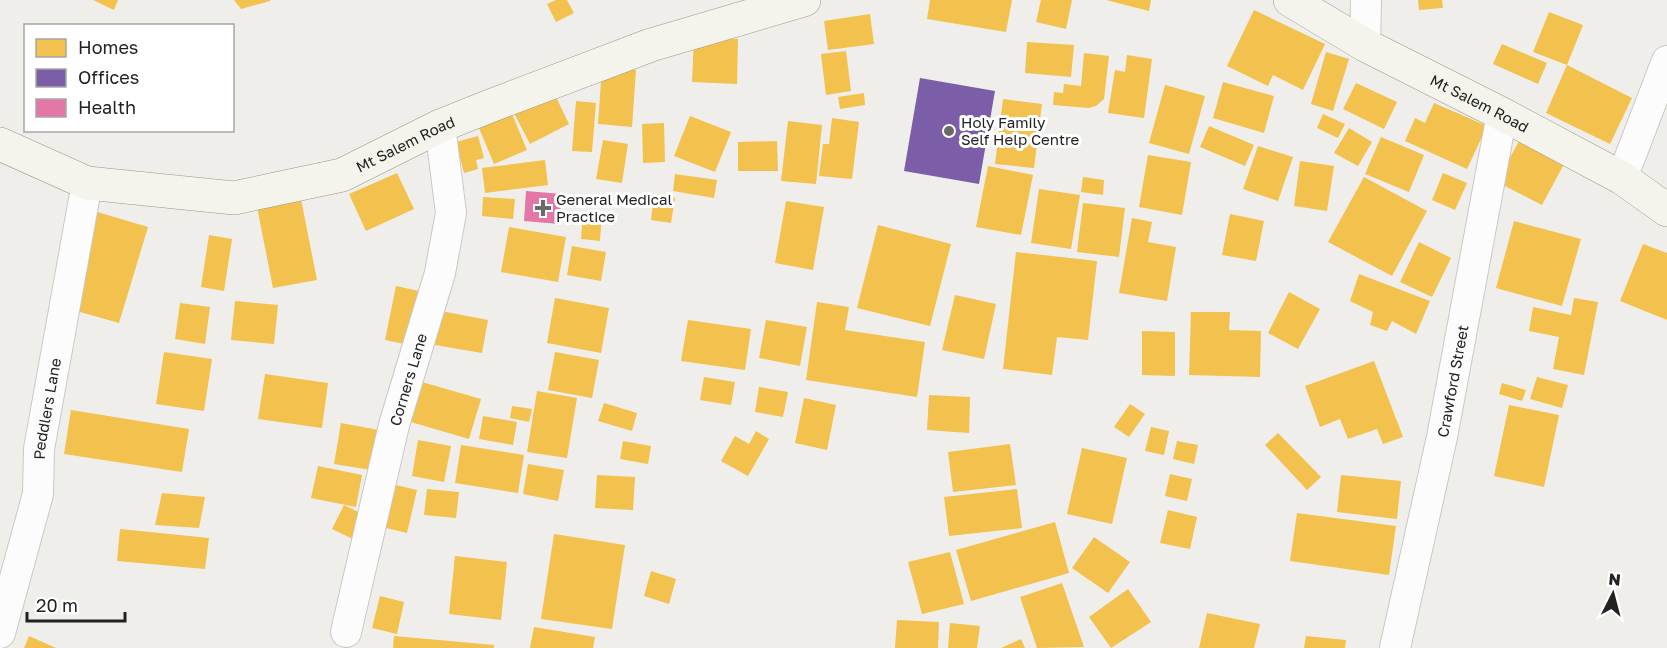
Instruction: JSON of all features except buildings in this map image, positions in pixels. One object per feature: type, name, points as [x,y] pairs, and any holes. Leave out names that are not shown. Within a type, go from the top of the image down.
[{"type":"street","name":"Mt Salem Road","points":[[0,144],[87,183],[234,198],[342,175],[440,126],[651,45],[804,0]]},
{"type":"street","name":"Mt Salem Road","points":[[1290,0],[1365,45],[1622,178],[1667,210]]},
{"type":"street","points":[[1365,45],[1366,0]]},
{"type":"street","points":[[1622,178],[1667,61]]},
{"type":"street","name":"Crawford Street","points":[[1395,648],[1442,437],[1502,114]]},
{"type":"street","name":"Corners Lane","points":[[346,632],[394,425],[440,273],[450,223],[451,213],[440,126]]},
{"type":"street","name":"Peddlers Lane","points":[[0,633],[38,494],[39,449],[87,183]]},
{"type":"place","name":"Holy Family Self Help Centre","points":[[949,131]]},
{"type":"place","name":"General Medical Practice","points":[[543,208]]}]
